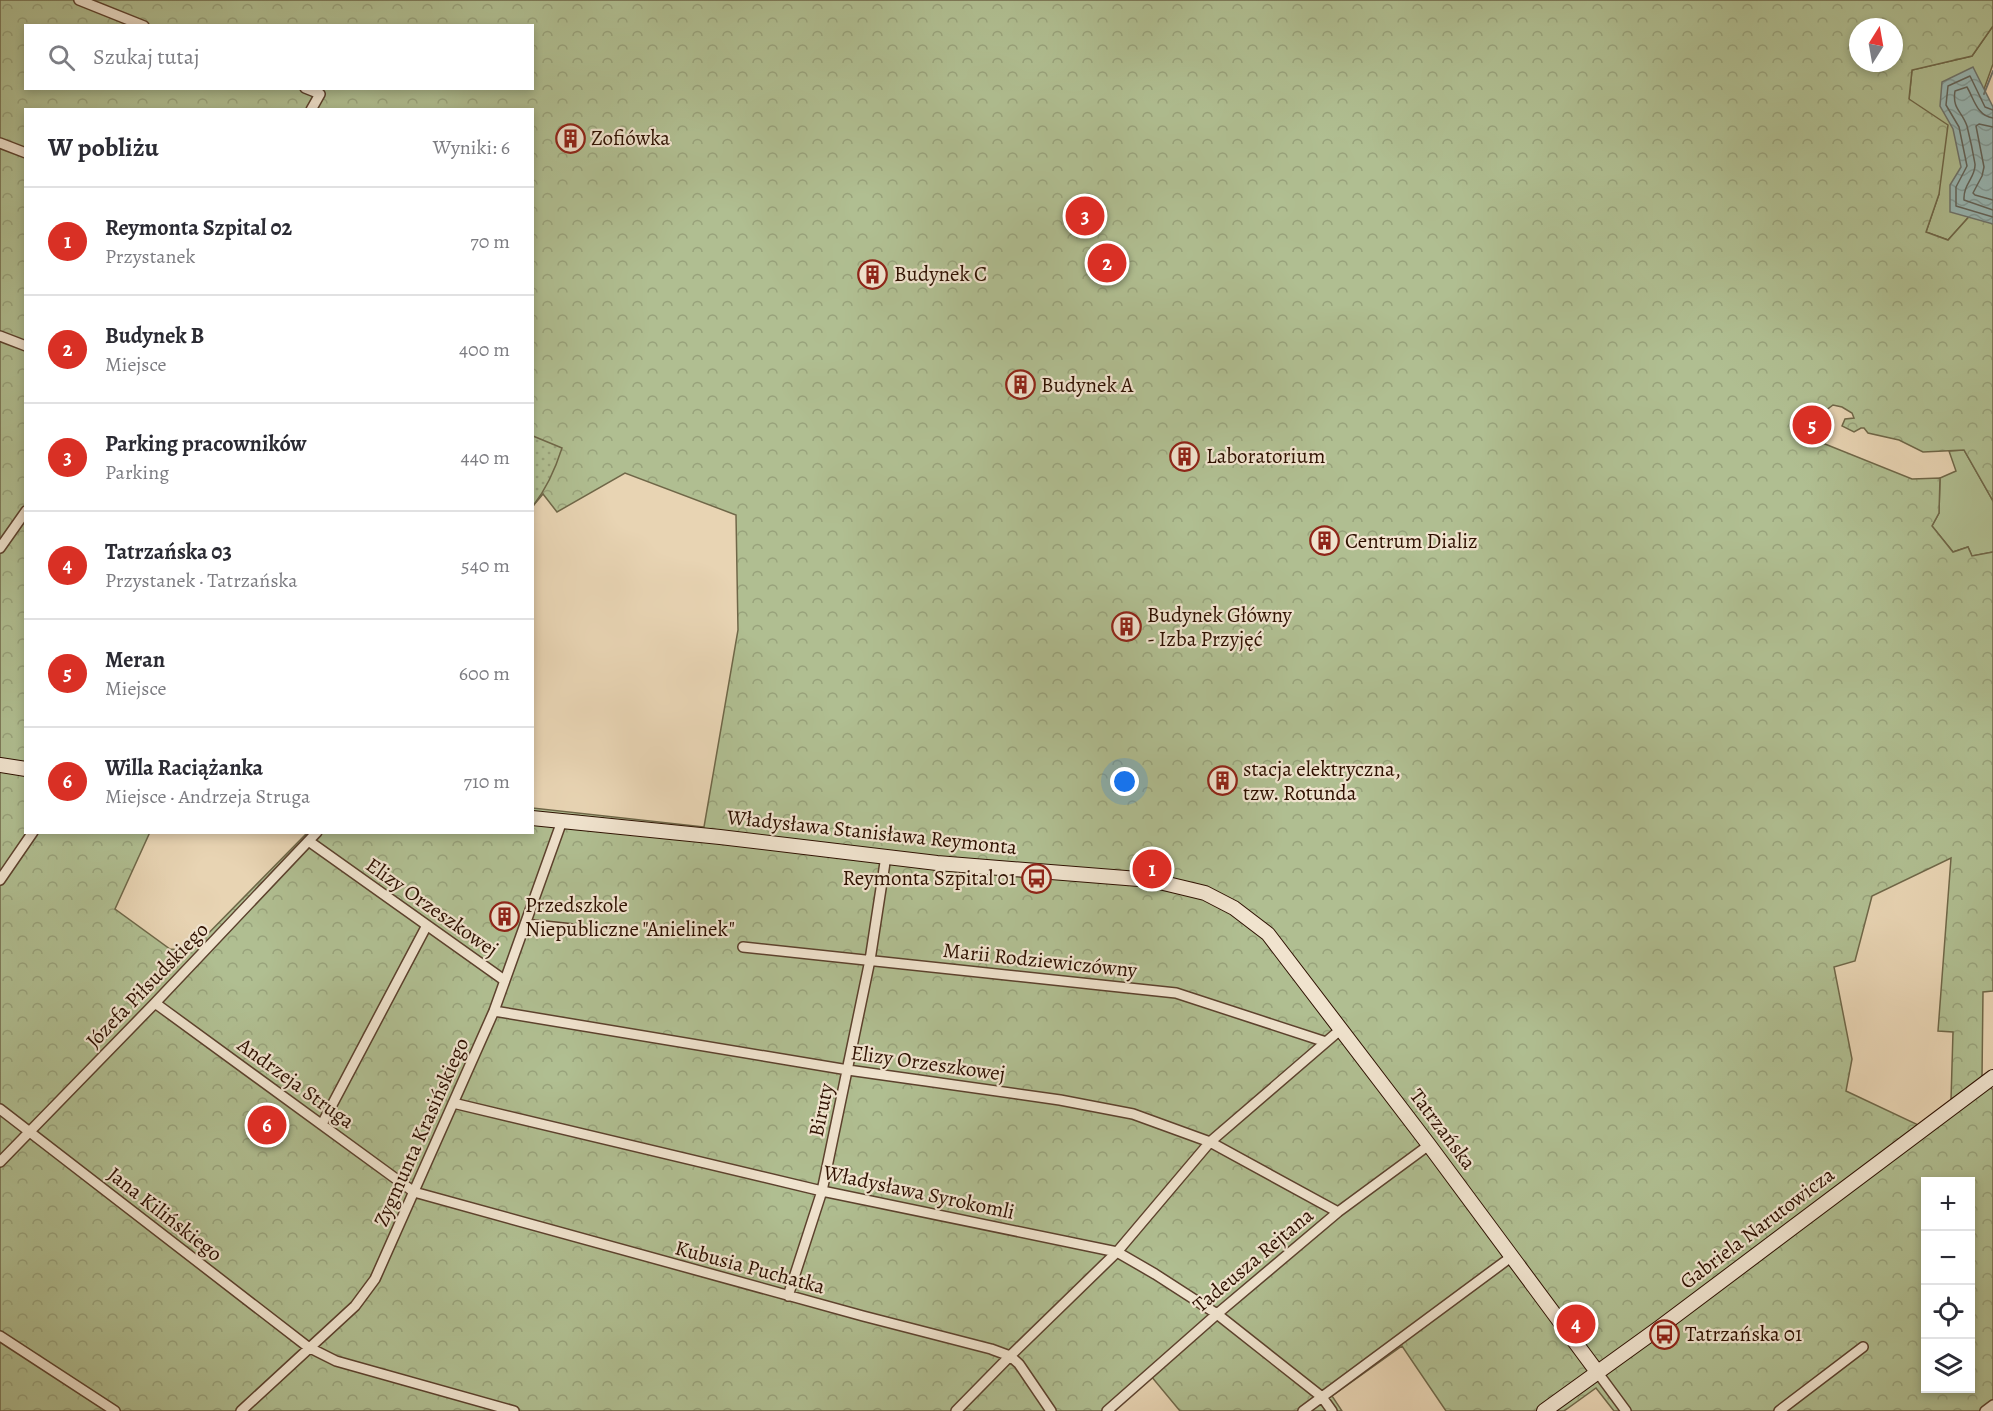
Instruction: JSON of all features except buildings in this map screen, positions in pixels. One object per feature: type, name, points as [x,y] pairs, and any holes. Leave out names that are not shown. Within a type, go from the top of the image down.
[{"type":"street","points":[[79,0],[139,24]]},
{"type":"street","points":[[310,90],[320,94],[312,108]]},
{"type":"street","points":[[0,143],[24,152]]},
{"type":"street","points":[[0,336],[24,345]]},
{"type":"street","points":[[0,548],[24,514]]},
{"type":"street","points":[[0,765],[24,769]]},
{"type":"street","name":"Władysława Stanisława Reymonta","points":[[534,818],[937,863],[1151,880],[1205,894]]},
{"type":"street","name":"Zygmunta Krasińskiego","points":[[241,1411],[355,1306],[375,1279],[494,1011],[562,821]]},
{"type":"street","points":[[0,880],[32,834]]},
{"type":"street","name":"Józefa Piłsudskiego","points":[[0,1162],[316,834]]},
{"type":"street","name":"Elizy Orzeszkowej","points":[[310,842],[426,927],[504,980]]},
{"type":"street","name":"Biruty","points":[[788,1296],[822,1191],[870,960],[886,856]]},
{"type":"street","name":"Tatrzańska","points":[[1205,894],[1234,908],[1268,934],[1430,1144],[1626,1411]]},
{"type":"street","points":[[525,924],[572,929]]},
{"type":"street","points":[[322,1124],[426,927]]},
{"type":"street","name":"Marii Rodziewiczówny","points":[[743,947],[1176,993],[1326,1042]]},
{"type":"street","name":"Andrzeja Struga","points":[[155,1003],[414,1192]]},
{"type":"street","name":"Elizy Orzeszkowej","points":[[494,1011],[848,1070],[1060,1100],[1122,1112],[1210,1142],[1338,1212]]},
{"type":"street","points":[[956,1411],[1117,1252],[1210,1142],[1341,1030]]},
{"type":"street","name":"Gabriela Narutowicza","points":[[1544,1411],[1993,1077]]},
{"type":"street","name":"Władysława Syrokomli","points":[[453,1103],[822,1191],[1117,1252],[1217,1314],[1322,1397],[1332,1411]]},
{"type":"street","name":"Jana Kilińskiego","points":[[0,1109],[308,1347],[336,1361],[514,1411]]},
{"type":"street","name":"Tadeusza Rejtana","points":[[1107,1411],[1338,1212],[1430,1144]]},
{"type":"street","name":"Kubusia Puchatka","points":[[414,1192],[1010,1356]]},
{"type":"street","points":[[1303,1411],[1511,1257]]},
{"type":"street","points":[[0,1336],[115,1411]]},
{"type":"street","points":[[1779,1411],[1863,1347]]},
{"type":"street","points":[[1010,1356],[1019,1364],[1051,1411]]},
{"type":"street","points":[[1985,1411],[1993,1405]]},
{"type":"green space","points":[[0,0],[1993,0],[1993,26],[1972,56],[1912,70],[1909,99],[1948,125],[1939,194],[1926,232],[1948,240],[1993,190],[1993,501],[1964,450],[1923,452],[1899,440],[1868,433],[1864,428],[1854,432],[1842,426],[1845,419],[1854,418],[1852,413],[1842,407],[1833,405],[1812,421],[1810,438],[1912,479],[1940,478],[1939,513],[1932,526],[1953,552],[1968,547],[1972,556],[1993,552],[1993,991],[1983,992],[1982,1077],[1993,1090],[1993,1411],[1614,1411],[1596,1388],[1564,1411],[1446,1411],[1402,1346],[1332,1396],[1342,1411],[1180,1411],[1151,1376],[1111,1411],[0,1411]],"holes":[[[1951,858],[1938,1031],[1953,1032],[1951,1100],[1918,1125],[1846,1091],[1852,1059],[1834,967],[1855,961],[1872,896]]]},
{"type":"green space","points":[[1993,26],[1993,64],[1978,106],[1993,190],[1948,240],[1926,232],[1939,194],[1909,100],[1912,70],[1972,56]]},
{"type":"green space","points":[[534,436],[562,448],[550,479],[534,504]]},
{"type":"green space","points":[[1964,450],[1993,501],[1993,552],[1972,556],[1968,547],[1953,552],[1932,526],[1939,513],[1940,478],[1956,471],[1949,451]]},
{"type":"water","points":[[1973,67],[1993,107],[1993,224],[1950,212],[1950,185],[1961,167],[1953,129],[1940,106],[1942,82]]},
{"type":"waterway","points":[[1984,94],[1993,71]]},
{"type":"place","name":"Zofiówka","points":[[570,138]]},
{"type":"place","name":"Parking pracowników","points":[[1085,216]]},
{"type":"place","name":"Budynek B","points":[[1107,263]]},
{"type":"place","name":"Budynek C","points":[[873,274]]},
{"type":"place","name":"Budynek A","points":[[1020,385]]},
{"type":"place","name":"Meran","points":[[1812,425]]},
{"type":"place","name":"Laboratorium","points":[[1185,456]]},
{"type":"place","name":"Centrum Dializ","points":[[1324,541]]},
{"type":"place","name":"Budynek Główny - Izba Przyjęć","points":[[1126,627]]},
{"type":"place","name":"stacja elektryczna, tzw. Rotunda","points":[[1222,781]]},
{"type":"place","name":"Reymonta Szpital 02","points":[[1152,869]]},
{"type":"place","name":"Reymonta Szpital 01","points":[[1037,878]]},
{"type":"place","name":"Przedszkole Niepubliczne \"Anielinek\"","points":[[504,917]]},
{"type":"place","name":"Willa Raciążanka","points":[[267,1125]]},
{"type":"place","name":"Tatrzańska 03","points":[[1576,1324]]},
{"type":"place","name":"Tatrzańska 01","points":[[1664,1334]]}]
